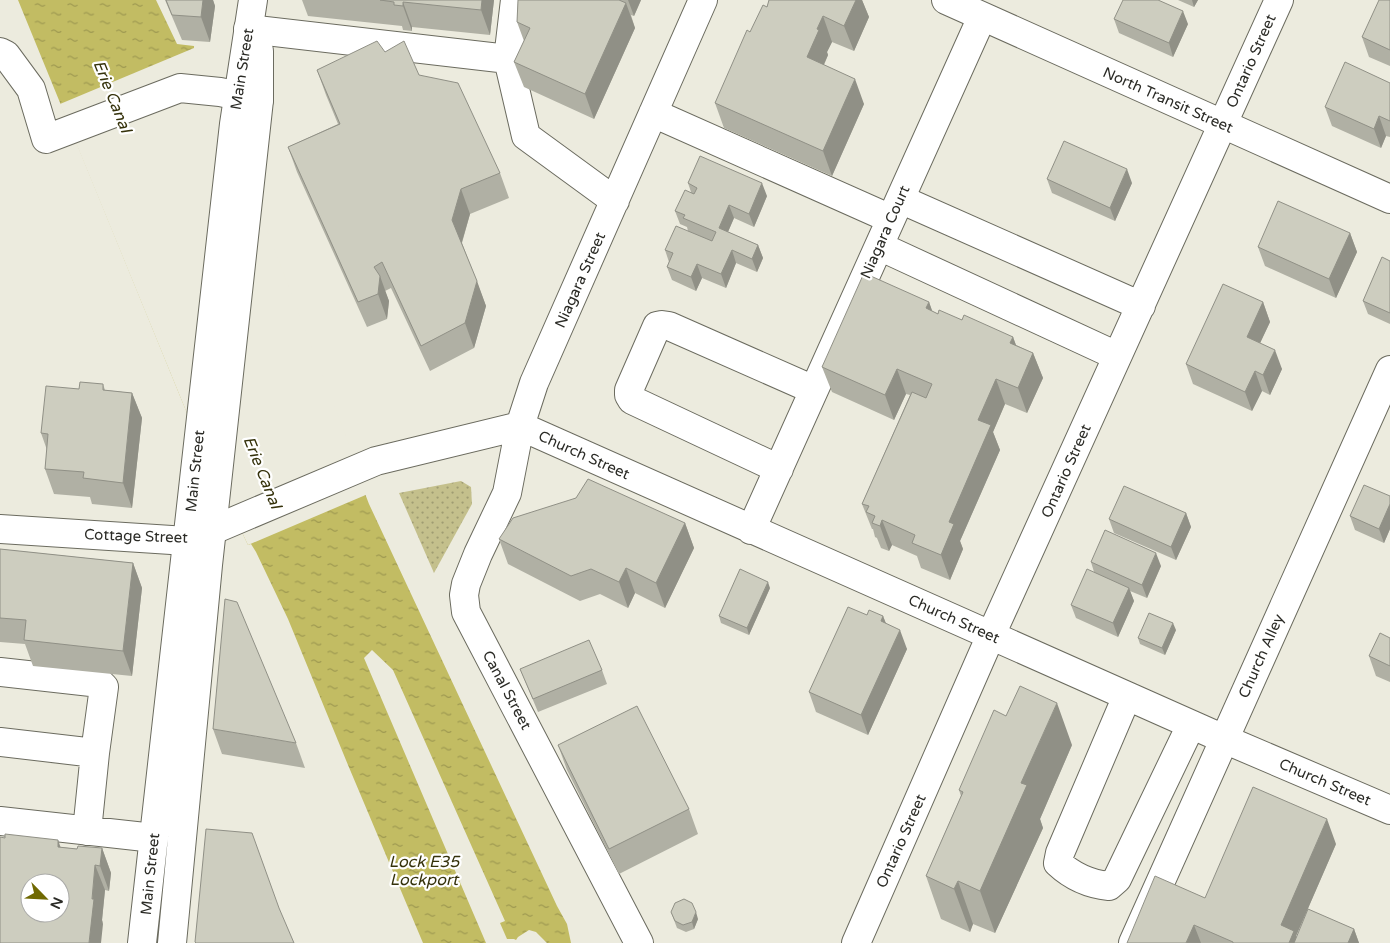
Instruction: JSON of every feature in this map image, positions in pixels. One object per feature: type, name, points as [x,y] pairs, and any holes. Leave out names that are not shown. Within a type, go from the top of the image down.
[{"type":"street","name":"Main Street","points":[[253,0],[254,29]]},
{"type":"street","name":"Main Street","points":[[142,943],[234,124],[260,0]]},
{"type":"street","points":[[515,0],[508,59],[526,136],[615,201]]},
{"type":"street","name":"Niagara Street","points":[[520,426],[534,383],[703,0]]},
{"type":"street","name":"North Transit Street","points":[[946,0],[1390,199]]},
{"type":"street","name":"Ontario Street","points":[[856,943],[991,635],[1279,0]]},
{"type":"street","name":"Niagara Court","points":[[751,530],[982,17]]},
{"type":"street","points":[[254,29],[508,59]]},
{"type":"street","points":[[0,52],[6,55],[31,89],[46,139],[180,88],[239,96]]},
{"type":"street","name":"Main Street","points":[[172,943],[224,525],[217,481],[251,162],[239,96]]},
{"type":"street","points":[[654,113],[1140,306]]},
{"type":"street","points":[[879,246],[1117,356]]},
{"type":"street","points":[[779,469],[632,400],[629,390],[657,326],[669,326],[814,390]]},
{"type":"street","name":"Church Alley","points":[[1134,943],[1390,370]]},
{"type":"street","name":"Cottage Street","points":[[0,529],[187,541],[376,461],[520,426]]},
{"type":"street","name":"Church Street","points":[[520,426],[1191,725],[1390,810]]},
{"type":"street","name":"Canal Street","points":[[520,426],[507,493],[471,571],[464,594],[466,612],[639,943]]},
{"type":"street","points":[[0,672],[100,683],[104,687],[86,830]]},
{"type":"street","points":[[1127,696],[1060,853],[1058,863],[1069,873],[1094,884],[1109,886],[1117,879],[1191,725]]},
{"type":"street","points":[[0,742],[95,753]]},
{"type":"street","points":[[0,821],[154,838]]},
{"type":"shaded area","points":[[461,481],[471,487],[472,504],[434,573],[399,493]]},
{"type":"water","points":[[18,0],[156,0],[177,44],[194,46],[369,504],[567,924],[571,943],[547,943],[536,932],[529,930],[516,940],[507,939],[500,923],[505,921],[393,670],[372,650],[364,658],[486,943],[423,943],[288,619],[256,552],[251,544],[248,545],[198,440]]},
{"type":"pier","points":[[194,46],[197,47],[368,494],[248,545],[198,440],[60,104],[194,48]]},
{"type":"building","points":[[166,0],[203,0],[201,17],[172,15]]},
{"type":"building","points":[[380,0],[482,0],[481,10],[403,2],[403,6],[394,5],[394,2]]},
{"type":"building","points":[[518,0],[619,0],[626,3],[585,94],[514,62],[530,28],[517,22]]},
{"type":"building","points":[[769,0],[856,0],[844,26],[823,16],[807,57],[855,79],[823,151],[715,103],[747,30],[750,32],[763,5],[767,7]]},
{"type":"building","points":[[1123,0],[1158,0],[1183,11],[1169,43],[1114,19]]},
{"type":"building","points":[[1379,0],[1390,0],[1390,50],[1362,37]]},
{"type":"building","points":[[377,41],[385,52],[404,41],[419,75],[458,83],[500,173],[461,189],[452,220],[477,281],[465,323],[421,346],[382,262],[374,267],[380,276],[378,294],[358,302],[288,147],[340,124],[317,70]]},
{"type":"building","points":[[1345,62],[1390,83],[1390,121],[1379,116],[1374,129],[1325,107]]},
{"type":"building","points":[[1064,141],[1127,169],[1110,208],[1047,179]]},
{"type":"building","points":[[700,156],[762,183],[749,214],[729,205],[719,228],[758,245],[752,259],[732,250],[721,274],[697,264],[691,277],[667,267],[673,253],[665,250],[676,226],[712,241],[716,232],[683,218],[685,215],[675,211],[685,190],[694,194],[697,188],[688,183]]},
{"type":"building","points":[[1278,201],[1350,233],[1329,279],[1258,247]]},
{"type":"building","points":[[1382,257],[1390,261],[1390,313],[1363,301]]},
{"type":"building","points":[[864,273],[929,302],[926,308],[938,314],[939,310],[962,320],[964,315],[1013,337],[1010,343],[1033,353],[1018,388],[996,379],[978,420],[991,425],[949,522],[954,524],[941,555],[912,543],[915,535],[882,520],[880,526],[872,523],[875,516],[866,512],[869,506],[862,504],[912,392],[926,398],[932,384],[897,369],[885,395],[822,367]]},
{"type":"building","points":[[1223,284],[1263,302],[1247,337],[1275,350],[1263,375],[1255,371],[1245,392],[1186,364]]},
{"type":"building","points":[[80,382],[103,384],[103,390],[132,393],[123,483],[83,478],[84,472],[45,469],[48,434],[41,433],[46,386],[79,389]]},
{"type":"building","points":[[588,479],[685,523],[656,583],[626,568],[619,582],[591,569],[571,576],[499,539],[513,518],[576,498]]},
{"type":"building","points":[[1364,485],[1390,496],[1390,504],[1379,529],[1350,516]]},
{"type":"building","points":[[1124,486],[1186,513],[1171,547],[1109,519]]},
{"type":"building","points":[[1105,530],[1156,553],[1142,585],[1091,562]]},
{"type":"building","points":[[0,549],[133,563],[123,651],[24,640],[26,620],[0,618]]},
{"type":"building","points":[[740,569],[768,582],[747,628],[719,616]]},
{"type":"building","points":[[1087,569],[1129,588],[1113,623],[1071,605]]},
{"type":"building","points":[[225,599],[237,602],[296,743],[213,729]]},
{"type":"building","points":[[848,607],[867,615],[869,610],[883,616],[881,621],[900,630],[861,715],[809,692]]},
{"type":"building","points":[[1149,613],[1173,623],[1162,648],[1138,638]]},
{"type":"building","points":[[1380,633],[1390,638],[1390,666],[1369,656]]},
{"type":"building","points":[[589,640],[602,670],[533,699],[520,669]]},
{"type":"building","points":[[1020,686],[1057,703],[1021,783],[1027,785],[980,891],[958,881],[954,889],[926,876],[963,792],[959,790],[994,710],[1006,716]]},
{"type":"building","points":[[637,706],[689,809],[609,849],[558,745]]},
{"type":"building","points":[[1253,787],[1327,819],[1281,925],[1294,931],[1289,943],[1233,943],[1194,925],[1186,943],[1127,943],[1155,876],[1205,898]]},
{"type":"building","points":[[206,829],[252,833],[279,908],[294,943],[195,942]]},
{"type":"building","points":[[5,834],[58,840],[58,847],[77,849],[78,846],[102,848],[100,866],[95,865],[92,899],[94,899],[89,943],[0,943],[0,837],[5,838]]},
{"type":"building","points":[[684,899],[692,903],[696,912],[692,922],[683,925],[675,921],[671,912],[675,903]]},
{"type":"building","points":[[1308,909],[1354,929],[1348,943],[1294,943]]},
{"type":"water label","name":"Erie Canal","points":[[113,96]]},
{"type":"water label","name":"Erie Canal","points":[[263,472]]},
{"type":"water label","name":"Lock E35 Lockport","points":[[424,870]]}]
